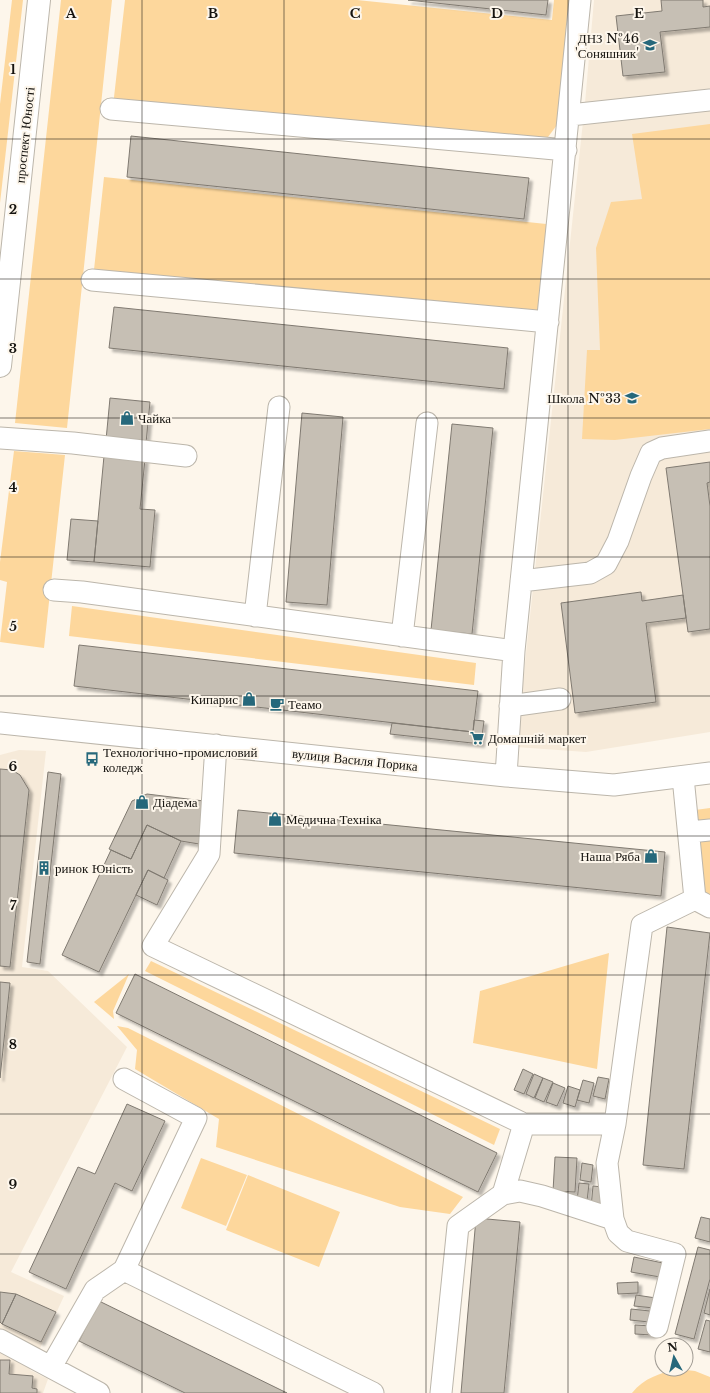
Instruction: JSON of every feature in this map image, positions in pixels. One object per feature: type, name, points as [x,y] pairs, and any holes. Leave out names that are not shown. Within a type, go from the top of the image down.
[{"type":"main road","name":"проспект Юності","points":[[0,366],[39,0]]},
{"type":"street","points":[[506,776],[514,651],[570,115],[580,0]]},
{"type":"street","points":[[570,115],[710,100]]},
{"type":"street","points":[[111,109],[566,150]]},
{"type":"street","points":[[92,280],[548,322]]},
{"type":"street","points":[[255,616],[279,407]]},
{"type":"street","points":[[402,636],[427,423]]},
{"type":"street","points":[[0,438],[73,443],[186,456]]},
{"type":"street","points":[[521,581],[590,573],[606,564],[618,541],[651,452],[662,448],[710,441]]},
{"type":"street","points":[[54,590],[90,593],[514,651]]},
{"type":"street","points":[[510,706],[560,699]]},
{"type":"street","name":"вулиця Василя Порика","points":[[0,722],[506,776],[614,785],[710,773]]},
{"type":"street","points":[[216,745],[209,854],[152,946],[524,1124],[615,1124]]},
{"type":"street","points":[[657,1327],[675,1254],[628,1241],[618,1232],[613,1219],[607,1163],[615,1124],[642,925],[703,903],[690,832],[683,777]]},
{"type":"street","points":[[690,832],[710,830]]},
{"type":"street","points":[[51,1367],[95,1290],[124,1270],[196,1118],[124,1079]]},
{"type":"street","points":[[503,1194],[524,1124]]},
{"type":"street","points":[[441,1393],[458,1226],[503,1194],[520,1191],[542,1196],[613,1219]]},
{"type":"street","points":[[124,1270],[373,1393]]},
{"type":"street","points":[[0,1340],[51,1367],[68,1386],[99,1393]]},
{"type":"shaded area","points":[[12,0],[23,0],[0,203],[0,104]]},
{"type":"shaded area","points":[[61,0],[112,0],[67,428],[15,423]]},
{"type":"shaded area","points":[[125,0],[357,0],[552,20],[554,0],[575,0],[563,117],[548,137],[531,140],[113,106]]},
{"type":"shaded area","name":"Школа №33","points":[[594,0],[710,0],[710,732],[586,752],[516,747],[585,103]]},
{"type":"shaded area","points":[[710,124],[710,429],[615,440],[582,439],[587,350],[600,350],[596,248],[611,202],[642,199],[632,134]]},
{"type":"shaded area","points":[[104,177],[556,225],[547,320],[93,279]]},
{"type":"shaded area","points":[[14,451],[65,455],[44,648],[0,642],[7,582],[0,580],[0,562]]},
{"type":"shaded area","points":[[72,606],[476,663],[474,685],[69,636]]},
{"type":"shaded area","points":[[19,750],[46,751],[22,967],[48,971],[127,1047],[11,1272],[64,1296],[30,1370],[48,1379],[43,1393],[0,1393],[0,755]]},
{"type":"shaded area","points":[[710,808],[710,900],[701,894],[695,810]]},
{"type":"shaded area","points":[[609,953],[597,1069],[473,1043],[480,991]]},
{"type":"shaded area","points":[[151,961],[500,1129],[494,1145],[145,971]]},
{"type":"shaded area","points":[[129,974],[113,1011],[114,1019],[94,1002]]},
{"type":"shaded area","points":[[117,1026],[128,1028],[463,1197],[450,1214],[400,1207],[216,1147],[219,1119],[135,1069],[137,1050]]},
{"type":"shaded area","points":[[201,1158],[247,1175],[226,1226],[181,1208]]},
{"type":"shaded area","points":[[248,1175],[340,1212],[319,1267],[226,1230]]},
{"type":"shaded area","points":[[695,1371],[710,1377],[710,1393],[632,1393],[642,1383],[653,1377],[694,1377]]},
{"type":"building","points":[[408,0],[548,0],[546,15]]},
{"type":"building","points":[[661,0],[703,0],[703,7],[710,6],[710,27],[660,32],[665,72],[623,76],[616,16],[662,11]]},
{"type":"building","points":[[131,136],[529,178],[524,219],[127,177]]},
{"type":"building","points":[[114,307],[508,348],[504,389],[109,348]]},
{"type":"building","points":[[110,398],[150,402],[146,443],[106,440]]},
{"type":"building","points":[[302,413],[343,417],[327,605],[286,602]]},
{"type":"building","points":[[452,424],[493,428],[472,634],[431,630]]},
{"type":"building","points":[[104,456],[145,459],[140,509],[155,510],[150,567],[94,562]]},
{"type":"building","points":[[710,462],[710,482],[707,483],[710,506],[710,629],[688,632],[666,468]]},
{"type":"building","points":[[71,519],[98,521],[94,562],[67,560]]},
{"type":"building","points":[[641,592],[642,601],[683,595],[686,618],[646,623],[656,702],[575,713],[561,603]]},
{"type":"building","points":[[79,645],[478,691],[473,732],[74,686]]},
{"type":"building","points":[[474,720],[484,721],[481,744],[390,734],[392,723],[473,732]]},
{"type":"building","points":[[0,769],[12,770],[20,775],[29,790],[10,967],[0,966]]},
{"type":"building","name":"ринок Юність","points":[[48,772],[61,774],[40,964],[27,962]]},
{"type":"building","points":[[147,794],[204,801],[199,844],[181,841],[147,825],[131,859],[109,849],[132,801]]},
{"type":"building","points":[[238,810],[665,852],[661,896],[234,853]]},
{"type":"building","points":[[147,825],[181,841],[164,878],[148,870],[99,972],[62,955],[111,850],[131,859]]},
{"type":"building","points":[[148,870],[168,880],[157,905],[136,895]]},
{"type":"building","points":[[667,927],[710,933],[684,1169],[643,1165]]},
{"type":"building","points":[[135,974],[497,1153],[478,1192],[116,1013]]},
{"type":"building","points":[[0,982],[10,983],[0,1078]]},
{"type":"building","points":[[523,1069],[533,1074],[524,1094],[514,1090]]},
{"type":"building","points":[[534,1074],[543,1078],[534,1098],[526,1094]]},
{"type":"building","points":[[598,1077],[609,1079],[605,1099],[593,1096]]},
{"type":"building","points":[[543,1078],[553,1082],[544,1102],[535,1098]]},
{"type":"building","points":[[583,1080],[594,1083],[589,1103],[577,1100]]},
{"type":"building","points":[[553,1083],[565,1088],[557,1106],[546,1102]]},
{"type":"building","points":[[568,1086],[580,1090],[575,1107],[563,1103]]},
{"type":"building","points":[[127,1104],[165,1121],[132,1191],[115,1183],[66,1289],[29,1272],[78,1167],[95,1174]]},
{"type":"building","points":[[555,1157],[577,1158],[575,1192],[553,1191]]},
{"type":"building","points":[[582,1163],[593,1165],[591,1182],[580,1180]]},
{"type":"building","points":[[579,1183],[589,1184],[587,1201],[577,1201]]},
{"type":"building","points":[[593,1186],[603,1187],[601,1208],[591,1207]]},
{"type":"building","points":[[701,1217],[710,1219],[710,1242],[695,1238]]},
{"type":"building","points":[[476,1218],[520,1222],[504,1393],[461,1393]]},
{"type":"building","points":[[698,1247],[710,1250],[710,1279],[694,1339],[694,1337],[675,1334]]},
{"type":"building","points":[[634,1257],[663,1263],[660,1277],[631,1272]]},
{"type":"building","points":[[638,1282],[638,1293],[618,1294],[617,1283]]},
{"type":"building","points":[[710,1289],[710,1315],[704,1313]]},
{"type":"building","points":[[0,1292],[16,1294],[2,1324],[0,1322]]},
{"type":"building","points":[[16,1294],[56,1312],[41,1342],[2,1324]]},
{"type":"building","points":[[636,1295],[656,1298],[654,1308],[634,1306]]},
{"type":"building","points":[[99,1301],[287,1393],[185,1393],[79,1341]]},
{"type":"building","points":[[631,1309],[650,1311],[649,1322],[630,1320]]},
{"type":"building","points":[[706,1320],[710,1321],[710,1352],[698,1349]]},
{"type":"building","points":[[635,1325],[652,1326],[652,1335],[635,1334]]},
{"type":"building","points":[[0,1360],[10,1360],[9,1374],[33,1376],[32,1388],[37,1389],[37,1393],[0,1393]]},
{"type":"place","name":"ДНЗ №46 'Соняшник'","points":[[650,45]]},
{"type":"place","name":"Школа №33","points":[[632,398]]},
{"type":"place","name":"Чайка","points":[[127,418]]},
{"type":"place","name":"Кипарис","points":[[249,699]]},
{"type":"place","name":"Теамо","points":[[277,704]]},
{"type":"place","name":"Домашній маркет","points":[[477,738]]},
{"type":"place","name":"Технологічно-промисловий коледж","points":[[92,759]]},
{"type":"place","name":"Діадема","points":[[142,802]]},
{"type":"place","name":"Медична Техніка","points":[[275,819]]},
{"type":"place","name":"Наша Ряба","points":[[651,856]]},
{"type":"place","name":"ринок Юність","points":[[44,868]]}]
